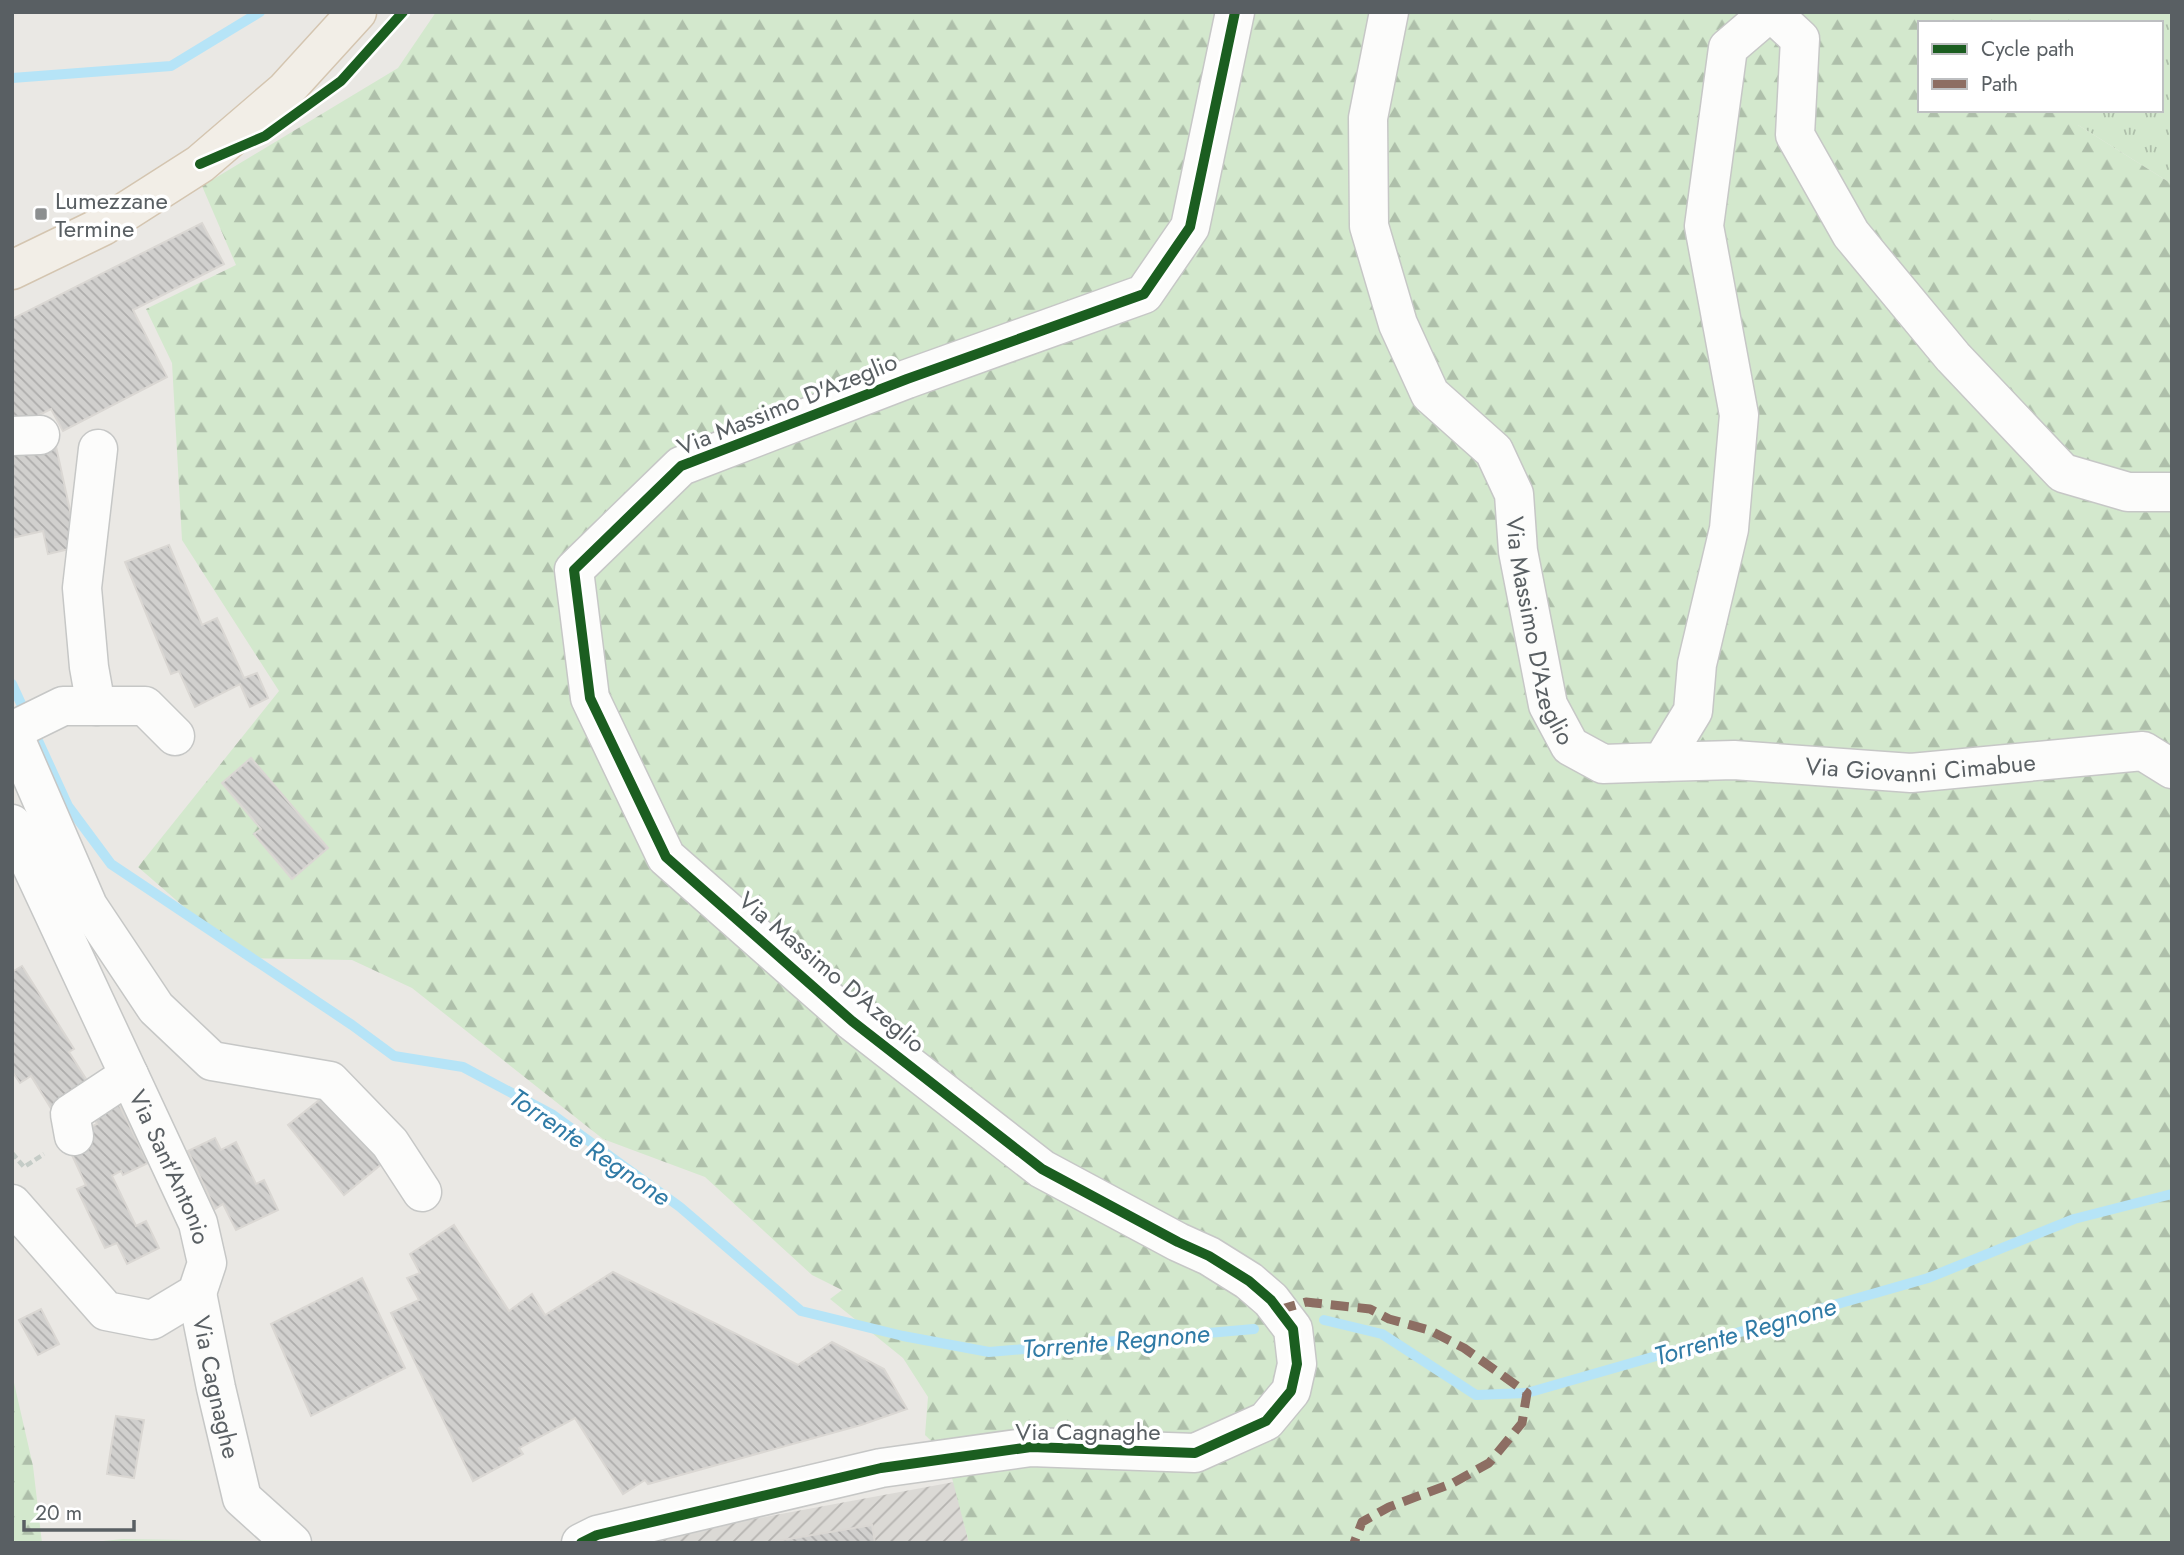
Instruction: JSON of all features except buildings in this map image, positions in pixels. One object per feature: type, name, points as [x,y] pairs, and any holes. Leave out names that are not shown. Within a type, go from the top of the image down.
[{"type":"main road","points":[[12,270],[103,226],[200,164],[285,91],[357,12]]},
{"type":"street","name":"Via Massimo D'Azeglio","points":[[1178,1242],[1042,1169],[852,1021],[666,857],[590,698],[574,570],[681,466],[907,379],[1144,294],[1189,227],[1235,12]]},
{"type":"street","name":"Via Massimo D'Azeglio","points":[[1389,12],[1368,118],[1370,226],[1398,324],[1430,394],[1494,451],[1514,494],[1518,551],[1548,705],[1570,747],[1604,764],[1662,762]]},
{"type":"street","points":[[1662,762],[1693,711],[1697,664],[1729,529],[1739,415],[1704,226],[1728,48],[1771,12],[1800,39],[1795,135],[1859,245],[1953,356],[2063,473],[2127,492],[2172,492]]},
{"type":"street","points":[[79,706],[89,667],[82,588],[98,449]]},
{"type":"street","points":[[175,736],[145,706],[79,706],[12,731],[88,906],[156,1007],[212,1060],[330,1081],[390,1143],[422,1192]]},
{"type":"street","name":"Via Giovanni Cimabue","points":[[1662,762],[1734,760],[1911,773],[2143,751],[2172,769]]},
{"type":"street","name":"Via Sant'Antonio","points":[[12,824],[198,1223],[207,1264],[197,1293]]},
{"type":"street","points":[[74,1136],[69,1114],[129,1075]]},
{"type":"street","points":[[12,1204],[106,1311],[152,1320],[197,1293]]},
{"type":"street","name":"Via Cagnaghe","points":[[581,1543],[597,1535],[622,1536],[881,1468],[1031,1447],[1195,1453],[1266,1421],[1291,1391],[1297,1364],[1293,1329],[1271,1300],[1249,1281],[1209,1256],[1178,1242]]},
{"type":"street","name":"Via Cagnaghe","points":[[197,1293],[242,1498],[292,1543]]},
{"type":"shaded area","points":[[954,1482],[969,1543],[641,1543],[640,1540]]},
{"type":"green space","points":[[436,12],[2074,12],[2074,21],[1918,21],[1918,112],[2078,112],[2078,125],[2172,184],[2172,1543],[969,1543],[946,1455],[925,1435],[928,1397],[903,1358],[830,1299],[842,1290],[812,1275],[705,1177],[603,1139],[412,988],[352,960],[243,958],[138,867],[279,691],[182,540],[172,363],[146,309],[236,265],[202,186],[398,68]]},
{"type":"green space","points":[[2074,12],[2172,12],[2172,184],[2078,125],[2078,112],[2163,112],[2163,21],[2074,21]]},
{"type":"green space","points":[[12,1374],[33,1466],[42,1543],[12,1543]]},
{"type":"green space","points":[[123,1539],[252,1541],[254,1543],[83,1543]]},
{"type":"waterway","points":[[12,78],[171,66],[260,12]]},
{"type":"waterway","name":"Torrente Regnone","points":[[12,684],[68,806],[111,864],[394,1056],[463,1067],[553,1115],[680,1207],[801,1311],[903,1336],[989,1352],[1254,1329]]},
{"type":"waterway","name":"Torrente Regnone","points":[[1324,1320],[1382,1334],[1476,1395],[1527,1393],[1928,1278],[2074,1219],[2172,1194]]},
{"type":"marked path","points":[[1278,1310],[1306,1302],[1370,1309],[1389,1319],[1429,1330],[1464,1348],[1527,1393],[1522,1423],[1489,1463],[1453,1483],[1389,1507],[1362,1522],[1354,1543]]},
{"type":"cycle path","points":[[200,164],[265,136],[341,81],[403,12]]},
{"type":"cycle path","points":[[581,1543],[597,1535],[881,1468],[1031,1447],[1195,1453],[1266,1421],[1291,1391],[1297,1364],[1293,1329],[1271,1300],[1249,1281],[1209,1256],[1042,1169],[852,1021],[666,857],[590,698],[574,570],[681,466],[907,379],[1144,294],[1190,227],[1235,12]]},
{"type":"place","name":"Lumezzane Termine","points":[[41,214]]}]
